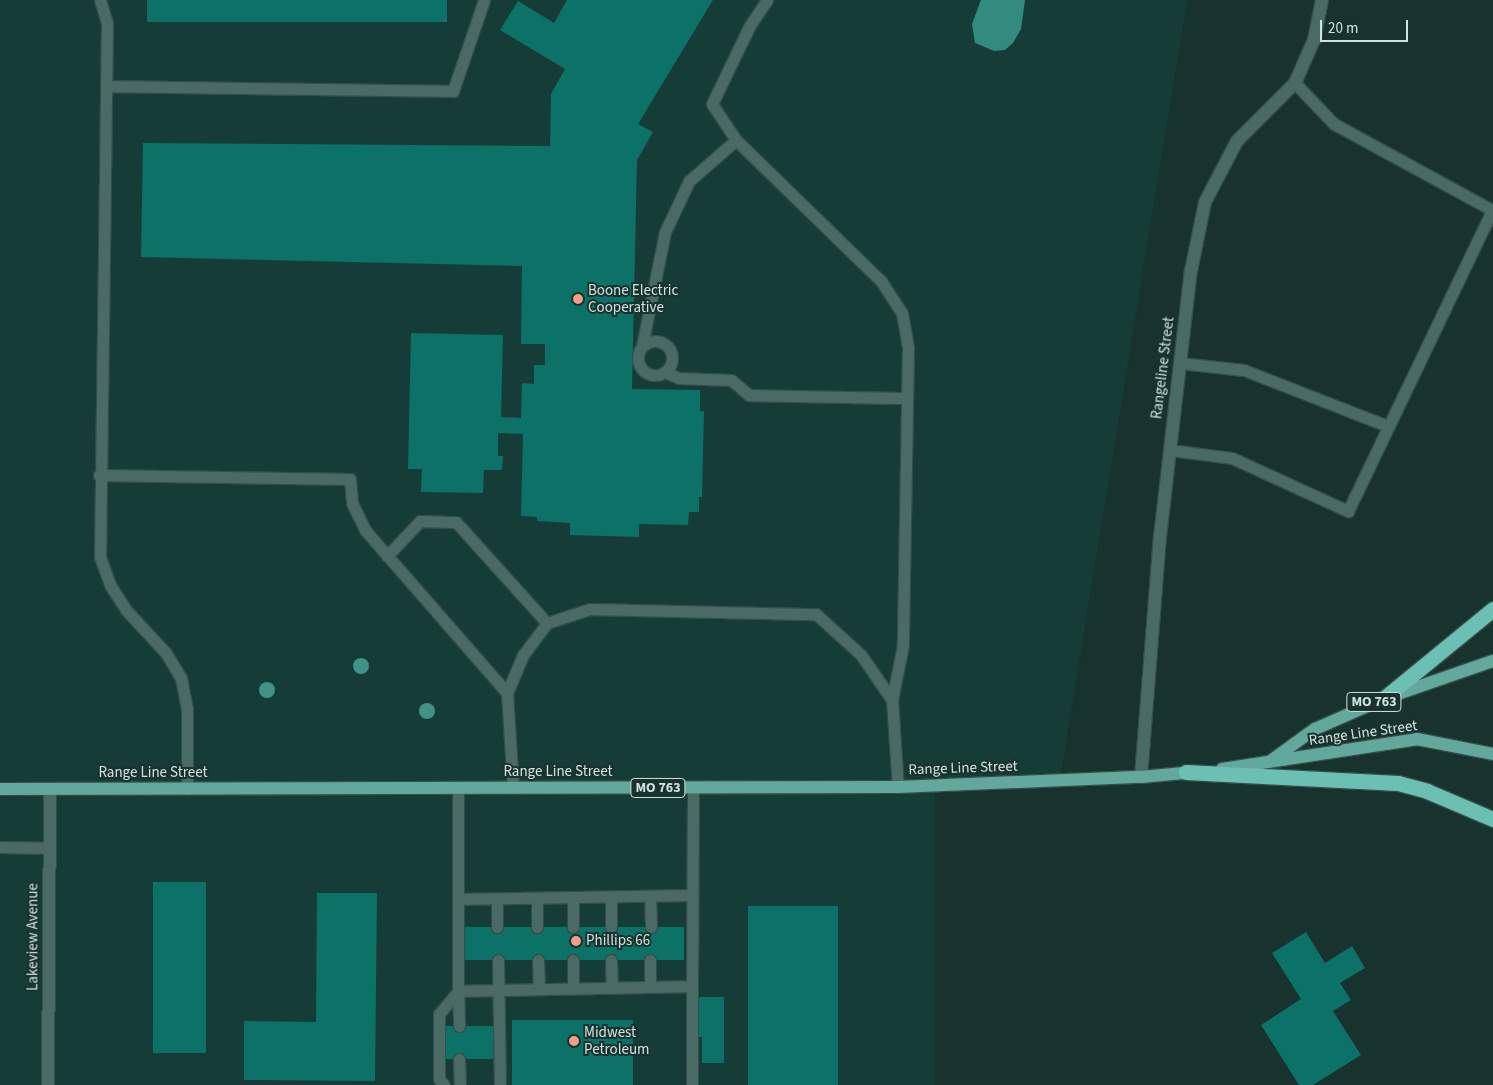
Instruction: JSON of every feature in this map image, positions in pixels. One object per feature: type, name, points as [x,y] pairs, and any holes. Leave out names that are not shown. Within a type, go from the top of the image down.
[{"type":"highway","points":[[1382,699],[1493,609]]},
{"type":"highway","points":[[1186,772],[1398,783],[1427,791],[1493,819]]},
{"type":"main road","name":"Range Line Street","points":[[1266,764],[1315,729],[1382,699],[1493,661]]},
{"type":"main road","name":"Range Line Street","points":[[0,789],[898,786],[1141,777],[1266,764],[1417,739],[1493,754]]},
{"type":"street","name":"Rangeline Street","points":[[1141,777],[1170,450],[1191,271],[1205,202],[1237,141],[1295,84],[1314,40],[1322,0]]},
{"type":"street","name":"Lakeview Avenue","points":[[48,1085],[50,790]]},
{"type":"lane","points":[[100,0],[107,23],[99,475],[100,557],[110,585],[126,610],[166,653],[181,678],[187,708],[187,789]]},
{"type":"lane","points":[[106,86],[453,91],[484,0]]},
{"type":"lane","points":[[767,0],[750,27],[712,104],[736,140],[881,281],[902,313],[908,348],[903,645],[892,700],[898,786]]},
{"type":"lane","points":[[1170,450],[1232,458],[1348,511],[1492,210],[1334,124],[1295,84]]},
{"type":"lane","points":[[736,140],[689,180],[664,232],[642,346],[637,356],[640,367],[648,374],[664,372],[679,378],[731,380],[749,395],[907,398]]},
{"type":"lane","points":[[642,346],[659,340],[669,347],[671,364],[664,372]]},
{"type":"lane","points":[[1180,363],[1244,370],[1388,426]]},
{"type":"lane","points":[[99,475],[350,479],[352,504],[360,521],[387,556],[507,692]]},
{"type":"lane","points":[[387,556],[420,521],[456,522],[547,623]]},
{"type":"lane","points":[[513,788],[507,692],[524,654],[547,623],[590,609],[816,614],[862,655],[892,700]]},
{"type":"lane","points":[[458,787],[459,1026]]},
{"type":"lane","points":[[692,1085],[693,788]]},
{"type":"lane","points":[[0,847],[50,848]]},
{"type":"lane","points":[[650,896],[650,927]]},
{"type":"lane","points":[[458,899],[692,896]]},
{"type":"lane","points":[[537,898],[537,927]]},
{"type":"lane","points":[[573,898],[573,927]]},
{"type":"lane","points":[[611,898],[611,927]]},
{"type":"lane","points":[[497,899],[497,927]]},
{"type":"lane","points":[[498,960],[500,1085]]},
{"type":"lane","points":[[538,960],[539,990]]},
{"type":"lane","points":[[573,960],[573,988]]},
{"type":"lane","points":[[612,960],[612,987]]},
{"type":"lane","points":[[650,960],[650,986]]},
{"type":"lane","points":[[458,991],[692,986]]},
{"type":"lane","points":[[444,1085],[440,1079],[439,1014],[458,991]]},
{"type":"lane","points":[[459,1059],[460,1085]]},
{"type":"shaded area","points":[[0,0],[1187,0],[1061,773],[877,780],[0,782]]},
{"type":"shaded area","points":[[981,0],[1025,0],[1021,29],[1013,43],[1005,50],[994,51],[975,43],[972,24]]},
{"type":"shaded area","points":[[0,788],[935,788],[935,1085],[0,1085]]},
{"type":"building","points":[[147,0],[447,0],[447,22],[147,22]]},
{"type":"building","name":"Boone Electric Cooperative","points":[[567,0],[713,0],[638,124],[653,132],[637,160],[632,389],[700,390],[700,411],[704,411],[702,497],[699,497],[699,512],[689,512],[688,525],[639,524],[639,537],[570,535],[570,523],[537,521],[537,517],[521,516],[523,434],[498,433],[498,456],[503,456],[502,470],[484,470],[483,493],[421,492],[422,469],[408,469],[411,333],[503,335],[501,417],[521,418],[522,383],[534,384],[534,365],[545,365],[545,344],[521,344],[522,266],[141,257],[143,143],[550,146],[551,94],[565,69],[500,30],[518,1],[554,23]]},
{"type":"building","points":[[153,882],[206,882],[206,1053],[153,1053]]},
{"type":"building","points":[[317,893],[377,893],[375,1081],[244,1080],[244,1021],[316,1022]]},
{"type":"building","points":[[748,906],[838,906],[838,1085],[748,1085]]},
{"type":"building","points":[[465,927],[684,927],[684,960],[465,960]]},
{"type":"building","points":[[1306,932],[1325,963],[1352,946],[1365,968],[1340,983],[1351,1000],[1333,1011],[1361,1055],[1313,1085],[1299,1085],[1261,1025],[1301,999],[1272,953]]},
{"type":"building","points":[[695,997],[724,997],[724,1063],[702,1063],[702,1037],[695,1037]]},
{"type":"building","points":[[512,1020],[633,1020],[633,1085],[512,1085]]},
{"type":"building","points":[[446,1026],[495,1026],[495,1059],[446,1059]]},
{"type":"place","name":"Boone Electric Cooperative","points":[[578,299]]},
{"type":"place","name":"Phillips 66","points":[[576,941]]},
{"type":"place","name":"Midwest Petroleum","points":[[574,1041]]}]
